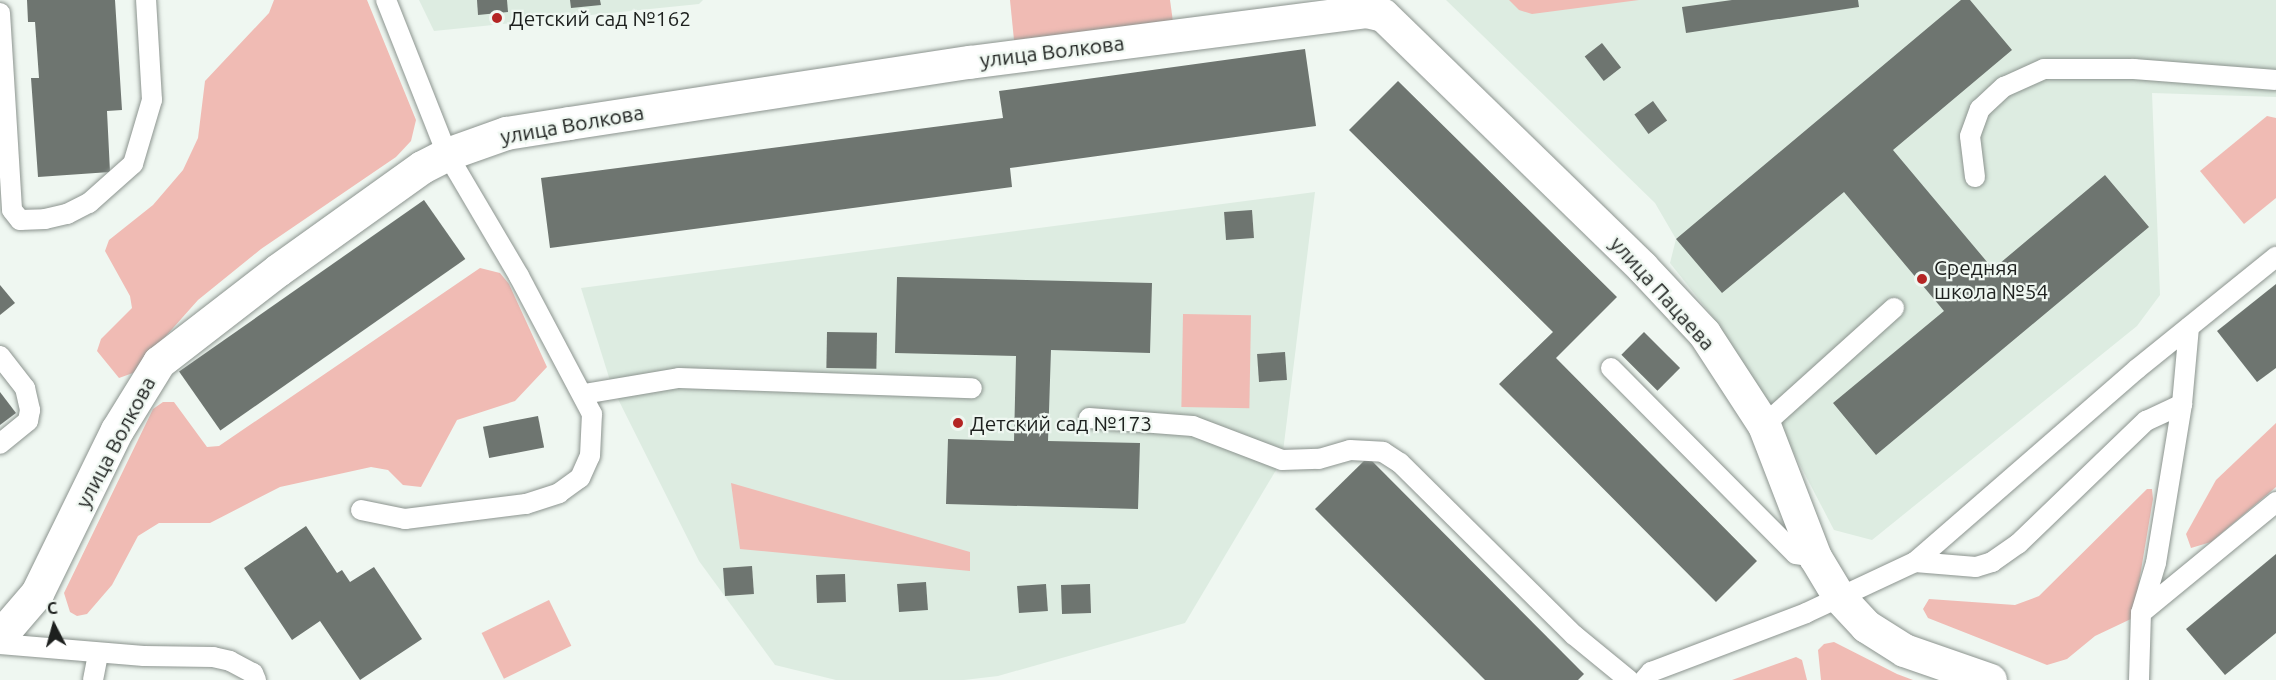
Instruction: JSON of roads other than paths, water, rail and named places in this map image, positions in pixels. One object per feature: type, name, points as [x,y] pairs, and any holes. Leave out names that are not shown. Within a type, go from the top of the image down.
[{"type":"street","name":"улица Волкова","points":[[0,636],[37,593],[117,430],[159,362],[278,270],[422,167],[447,154],[506,133],[592,119],[1367,5]]},
{"type":"street","name":"улица Пацаева","points":[[1367,5],[1383,15],[1642,267],[1704,333],[1764,425],[1815,557],[1839,597],[1866,626],[1904,650],[1990,680]]},
{"type":"lane","points":[[0,13],[12,210],[20,220],[45,219],[67,214],[89,203],[133,164],[152,100],[146,0]]},
{"type":"lane","points":[[361,510],[405,519],[526,504],[560,493],[580,478],[590,456],[592,414],[584,394],[447,154],[386,0]]},
{"type":"lane","points":[[1975,177],[1970,136],[1980,109],[2004,87],[2044,69],[2134,69],[2276,80]]},
{"type":"lane","points":[[1644,680],[1651,672],[1839,597],[1914,562],[2189,327],[2276,257]]},
{"type":"lane","points":[[1764,425],[1894,308]]},
{"type":"lane","points":[[2139,680],[2141,613],[2156,562],[2182,404],[2189,327]]},
{"type":"lane","points":[[0,356],[25,388],[30,410],[28,421],[0,444]]},
{"type":"lane","points":[[1611,368],[1796,554],[1815,557]]},
{"type":"lane","points":[[584,394],[679,378],[872,381],[972,388]]},
{"type":"lane","points":[[1914,562],[1976,567],[1992,562],[2018,544],[2126,438],[2156,415],[2182,404]]},
{"type":"lane","points":[[1089,418],[1193,426],[1282,460],[1319,459],[1350,450],[1383,452],[1400,463],[1575,635],[1629,680]]},
{"type":"lane","points":[[2141,613],[2276,502]]},
{"type":"lane","points":[[0,644],[98,654],[213,657],[230,661],[253,674],[256,680]]},
{"type":"lane","points":[[93,680],[98,654]]},
{"type":"place","name":"Детский сад №162","points":[[497,18]]},
{"type":"place","name":"Средняя школа №54","points":[[1922,279]]},
{"type":"place","name":"Детский сад №173","points":[[958,423]]}]
